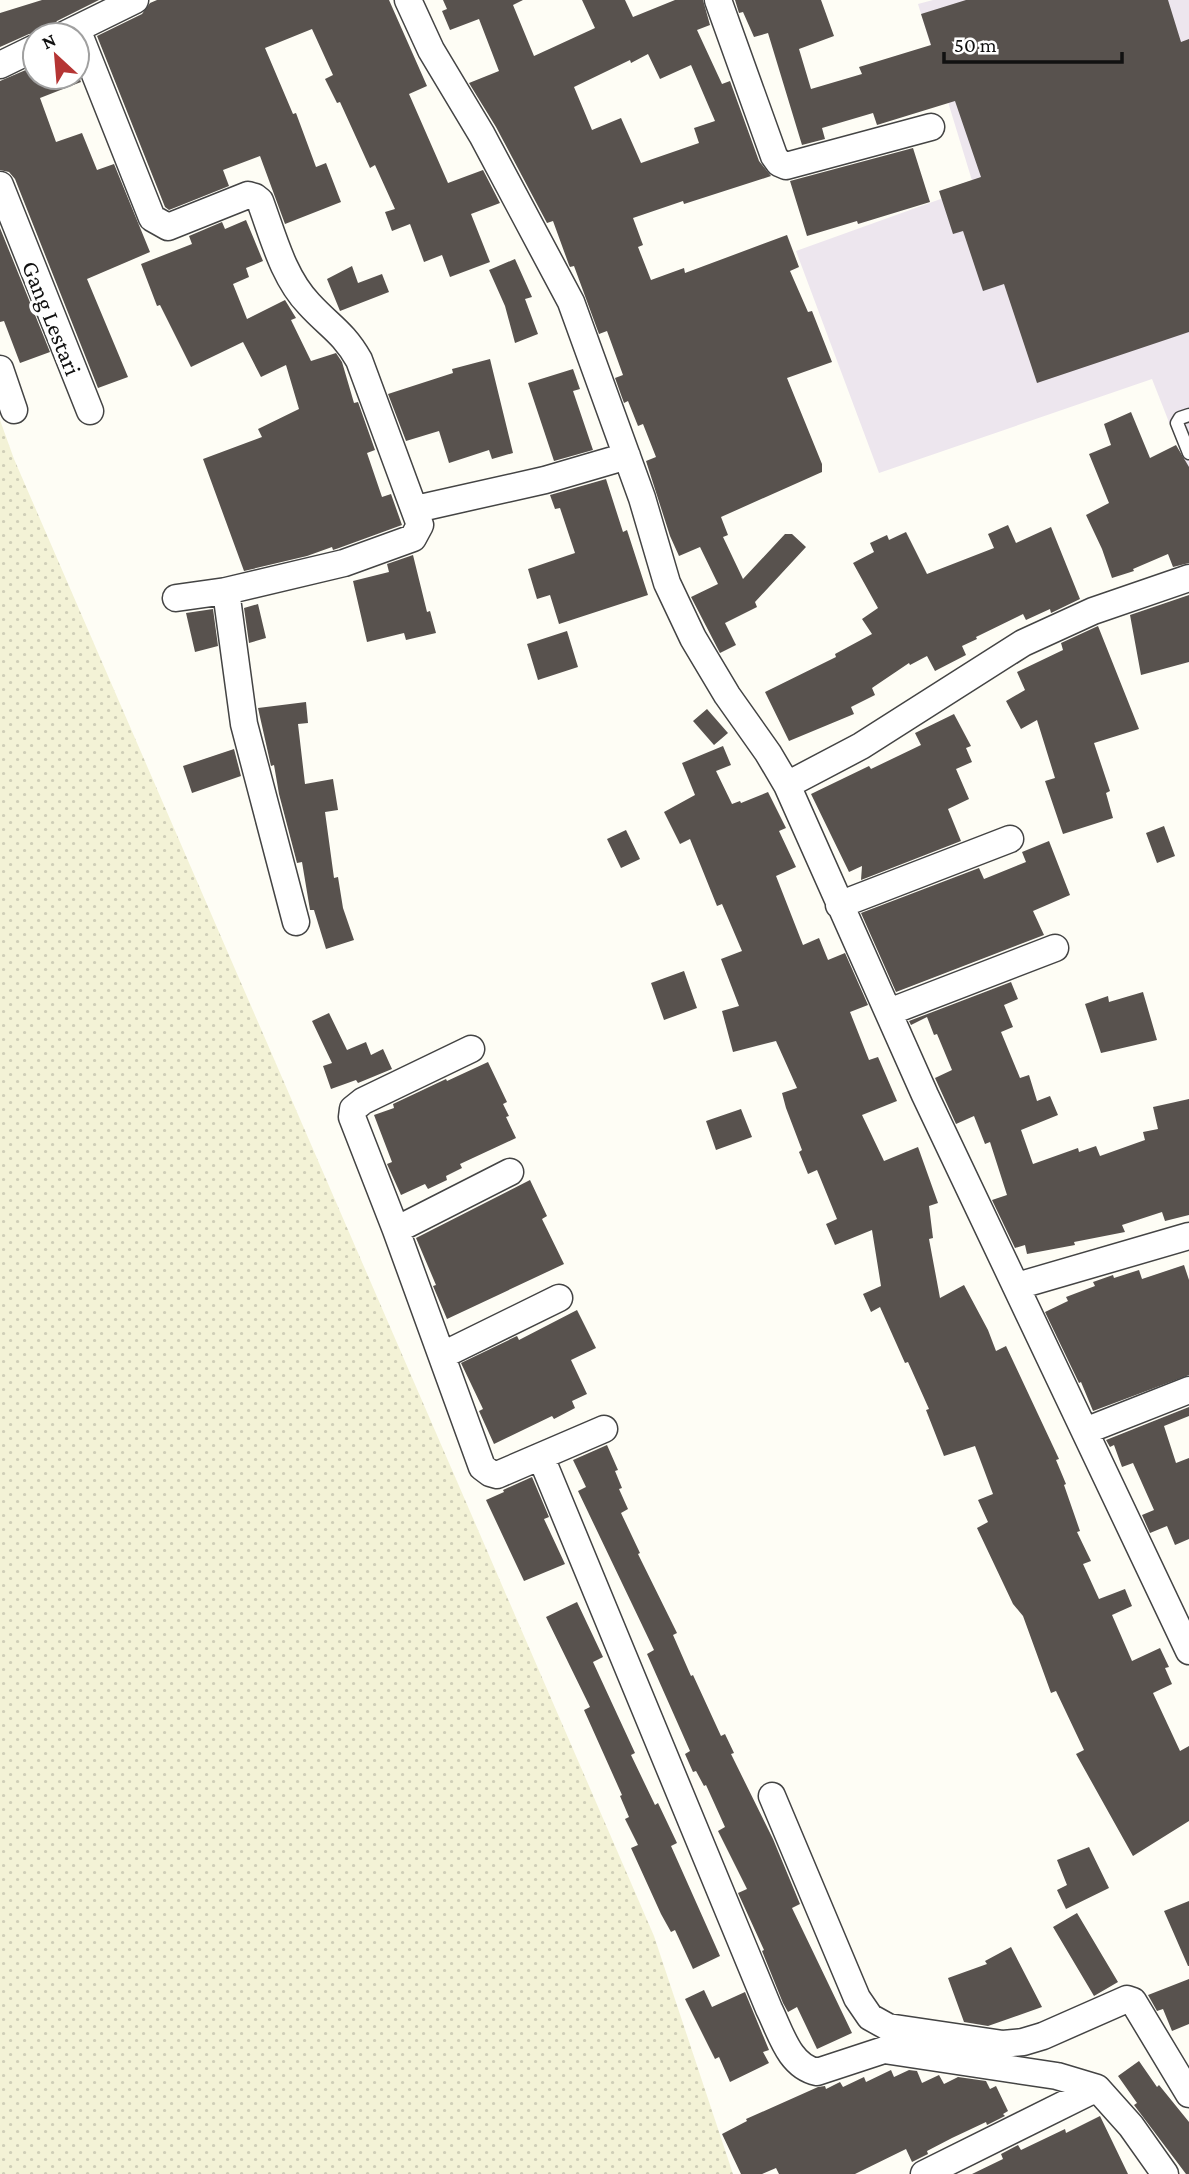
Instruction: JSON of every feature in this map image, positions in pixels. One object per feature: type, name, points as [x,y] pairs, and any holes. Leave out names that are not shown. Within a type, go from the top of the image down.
[{"type":"street","points":[[91,22],[135,0]]},
{"type":"street","points":[[408,0],[431,50],[482,135],[571,302],[654,532],[667,583],[709,667],[768,752],[787,785],[925,1095],[1189,1651]]},
{"type":"street","points":[[718,0],[774,156],[779,163],[786,166],[931,127]]},
{"type":"street","points":[[0,65],[21,55]]},
{"type":"street","points":[[91,78],[152,218],[168,227],[248,195],[260,201],[290,279],[309,304],[348,341],[359,360],[420,525],[413,538],[344,563],[226,590],[176,598]]},
{"type":"street","name":"Gang Lestari","points":[[0,185],[90,411]]},
{"type":"street","points":[[0,369],[14,410]]},
{"type":"street","points":[[416,509],[545,480],[627,456]]},
{"type":"street","points":[[787,785],[861,746],[1023,643],[1093,611],[1189,578]]},
{"type":"street","points":[[226,590],[244,724],[296,922]]},
{"type":"street","points":[[839,905],[1010,839]]},
{"type":"street","points":[[889,1013],[1055,948]]},
{"type":"street","points":[[471,1049],[363,1101],[353,1109],[352,1117],[443,1355],[482,1467],[490,1474],[497,1475],[604,1429]]},
{"type":"street","points":[[396,1230],[510,1172]]},
{"type":"street","points":[[1017,1286],[1189,1237]]},
{"type":"street","points":[[443,1355],[559,1298]]},
{"type":"street","points":[[1085,1431],[1189,1390]]},
{"type":"street","points":[[541,1457],[769,2009],[795,2062],[806,2070],[817,2072],[884,2050],[1057,2076],[1097,2088],[1131,2126],[1165,2174]]},
{"type":"street","points":[[772,1796],[857,1998],[870,2017],[888,2027],[921,2033],[1003,2043],[1023,2042],[1127,1998],[1133,2001],[1189,2094]]},
{"type":"street","points":[[924,2174],[1097,2088]]},
{"type":"lane","points":[[1189,415],[1180,418],[1177,423],[1189,453]]},
{"type":"shaded area","points":[[933,0],[1189,0],[1189,473],[1152,379],[879,473],[796,251],[974,187],[918,4]]},
{"type":"green space","points":[[0,420],[14,459],[654,1936],[733,2174],[0,2174]]},
{"type":"building","points":[[42,0],[99,0],[57,21],[21,21],[21,38],[0,47],[0,13]]},
{"type":"building","points":[[157,0],[389,0],[427,86],[409,94],[448,183],[483,170],[500,203],[471,214],[490,262],[450,277],[442,255],[424,262],[410,224],[392,231],[385,212],[395,209],[375,165],[370,168],[340,102],[337,103],[325,79],[333,75],[312,29],[265,48],[293,114],[296,113],[316,167],[326,163],[341,202],[285,224],[260,156],[223,170],[229,186],[169,210],[165,207],[97,36],[142,14],[150,3]]},
{"type":"building","points":[[443,0],[523,0],[513,5],[534,56],[595,28],[582,0],[625,0],[633,17],[675,0],[703,0],[710,25],[697,30],[722,84],[730,81],[759,161],[771,176],[633,218],[643,245],[638,247],[651,280],[684,268],[685,273],[787,235],[799,267],[790,271],[808,312],[812,311],[832,362],[787,378],[822,464],[822,472],[721,517],[728,535],[723,537],[743,579],[785,534],[792,534],[806,547],[755,602],[757,607],[725,623],[736,645],[720,653],[691,597],[718,584],[700,547],[679,556],[670,536],[646,461],[656,457],[643,424],[638,426],[628,401],[624,403],[615,378],[623,375],[607,331],[599,334],[574,266],[569,265],[553,221],[547,223],[496,127],[469,83],[499,71],[479,19],[450,30],[442,11],[447,9]],"holes":[[[648,54],[660,79],[691,65],[715,121],[694,128],[699,143],[641,163],[621,118],[592,130],[574,87]]]},
{"type":"building","points":[[735,0],[821,0],[834,36],[799,49],[811,89],[862,74],[859,67],[931,45],[921,14],[966,0],[1168,0],[1181,42],[1189,39],[1189,332],[1037,383],[1004,284],[983,291],[963,231],[953,234],[939,191],[981,177],[955,101],[877,125],[873,113],[822,128],[825,139],[802,145],[768,33],[754,37],[743,12],[739,13]]},
{"type":"building","points":[[21,72],[21,91],[58,91],[40,98],[56,142],[82,133],[97,170],[114,164],[150,252],[87,279],[128,377],[98,388],[15,179],[9,172],[0,170],[0,81]]},
{"type":"building","points":[[913,148],[930,202],[807,236],[790,181]]},
{"type":"building","points":[[246,220],[263,261],[246,268],[249,277],[233,284],[247,319],[285,300],[296,318],[291,320],[311,361],[336,353],[342,362],[354,403],[358,402],[375,450],[367,453],[382,497],[391,494],[402,525],[333,550],[332,547],[307,556],[244,571],[203,459],[262,437],[258,429],[299,409],[286,365],[261,377],[243,342],[191,367],[160,305],[157,306],[141,264],[192,244],[189,236],[222,222],[225,229]]},
{"type":"building","points":[[0,228],[50,352],[20,363],[4,321],[0,322]]},
{"type":"building","points":[[515,259],[532,297],[525,299],[538,334],[515,343],[505,306],[489,270]]},
{"type":"building","points":[[352,266],[358,283],[382,274],[389,292],[340,311],[327,279]]},
{"type":"building","points":[[490,359],[513,453],[492,459],[489,450],[449,463],[439,431],[406,441],[388,394],[453,373],[452,369]]},
{"type":"building","points":[[573,369],[580,389],[573,391],[593,450],[554,461],[528,383]]},
{"type":"building","points":[[1131,412],[1150,458],[1176,445],[1189,467],[1189,563],[1173,567],[1168,554],[1133,569],[1134,571],[1112,578],[1086,515],[1109,503],[1089,454],[1111,445],[1104,424]]},
{"type":"building","points":[[606,479],[623,532],[627,530],[648,595],[559,624],[550,595],[537,599],[528,569],[575,553],[560,508],[555,509],[550,495]]},
{"type":"building","points":[[1008,525],[1016,543],[1051,527],[1080,599],[1051,613],[1050,609],[1026,620],[1023,614],[976,637],[977,639],[962,646],[966,655],[935,671],[927,656],[910,665],[909,663],[872,688],[875,695],[851,707],[854,714],[789,741],[765,692],[836,657],[835,654],[872,634],[862,619],[878,608],[853,563],[874,552],[870,543],[887,535],[889,540],[906,532],[927,574],[994,548],[988,534]]},
{"type":"building","points":[[413,555],[427,612],[430,611],[436,633],[406,640],[404,633],[367,642],[353,581],[389,572],[387,564]]},
{"type":"building","points":[[1189,595],[1189,662],[1141,675],[1130,615]]},
{"type":"building","points":[[258,604],[266,638],[249,643],[244,608]]},
{"type":"building","points":[[213,609],[218,646],[195,652],[186,613]]},
{"type":"building","points":[[1098,626],[1139,729],[1094,743],[1110,791],[1106,793],[1113,818],[1063,834],[1045,781],[1055,778],[1037,720],[1021,729],[1006,701],[1025,690],[1017,672],[1063,650],[1061,643]]},
{"type":"building","points":[[567,631],[578,667],[538,680],[527,644]]},
{"type":"building","points":[[306,702],[308,723],[298,724],[305,784],[333,779],[338,810],[325,812],[334,878],[338,877],[343,908],[354,940],[326,949],[314,910],[310,910],[302,862],[297,863],[258,708]]},
{"type":"building","points":[[707,709],[728,733],[714,745],[693,721]]},
{"type":"building","points":[[954,714],[971,746],[966,748],[972,762],[956,769],[969,799],[948,809],[961,841],[861,880],[862,866],[849,872],[811,794],[921,745],[915,733]]},
{"type":"building","points":[[723,746],[731,765],[716,771],[732,804],[768,792],[786,828],[779,831],[796,867],[776,876],[803,945],[819,938],[828,960],[845,953],[868,1005],[850,1012],[869,1060],[878,1057],[897,1101],[862,1115],[884,1161],[918,1147],[938,1203],[929,1206],[933,1238],[929,1239],[940,1298],[964,1285],[996,1351],[1006,1346],[1059,1459],[1056,1460],[1080,1531],[1077,1532],[1091,1561],[1083,1564],[1099,1599],[1125,1589],[1132,1606],[1112,1615],[1132,1661],[1160,1648],[1169,1667],[1165,1668],[1172,1684],[1153,1693],[1180,1751],[1189,1746],[1189,1821],[1133,1856],[1076,1754],[1084,1750],[1056,1691],[1051,1693],[1023,1616],[1013,1604],[977,1528],[988,1522],[978,1500],[993,1494],[975,1446],[944,1456],[926,1410],[929,1409],[908,1362],[905,1363],[880,1307],[871,1312],[863,1294],[881,1286],[872,1230],[835,1245],[826,1224],[837,1219],[817,1170],[808,1174],[799,1152],[802,1150],[782,1093],[797,1088],[776,1041],[733,1052],[722,1011],[739,1006],[721,959],[742,951],[722,904],[717,906],[690,839],[680,844],[664,812],[695,795],[682,763]]},
{"type":"building","points":[[234,749],[241,776],[192,793],[183,766]]},
{"type":"building","points":[[1164,826],[1175,856],[1157,863],[1146,833]]},
{"type":"building","points":[[626,830],[640,859],[621,868],[607,839]]},
{"type":"building","points":[[1049,841],[1070,895],[1033,911],[1044,935],[896,992],[861,913],[979,868],[984,879],[1026,862],[1022,852]]},
{"type":"building","points":[[684,971],[697,1008],[664,1020],[651,983]]},
{"type":"building","points":[[1011,982],[1018,999],[1004,1005],[1013,1027],[1001,1032],[1020,1078],[1029,1075],[1037,1101],[1050,1096],[1058,1115],[1021,1130],[1033,1164],[1078,1148],[1079,1152],[1096,1146],[1100,1156],[1145,1140],[1143,1132],[1158,1129],[1153,1107],[1189,1099],[1189,1215],[1165,1221],[1162,1212],[1122,1225],[1125,1232],[1074,1242],[1075,1245],[1027,1254],[1025,1245],[1015,1248],[992,1200],[1007,1195],[990,1142],[985,1144],[974,1116],[956,1124],[935,1078],[952,1070],[937,1034],[934,1035],[927,1017],[911,1025],[909,1021]]},
{"type":"building","points":[[1143,992],[1157,1040],[1101,1053],[1085,1004],[1108,996],[1109,1002]]},
{"type":"building","points":[[329,1013],[347,1050],[366,1042],[371,1055],[383,1049],[392,1069],[358,1083],[356,1080],[331,1089],[323,1066],[332,1063],[312,1021]]},
{"type":"building","points":[[488,1062],[507,1102],[503,1104],[509,1116],[506,1117],[516,1138],[460,1164],[462,1168],[446,1176],[447,1180],[428,1189],[425,1184],[401,1195],[387,1164],[392,1162],[374,1115],[394,1108],[393,1104],[446,1079],[447,1081]]},
{"type":"building","points":[[741,1109],[752,1137],[716,1150],[706,1121]]},
{"type":"building","points":[[530,1180],[547,1216],[542,1219],[564,1264],[447,1319],[416,1238]]},
{"type":"building","points":[[1184,1265],[1189,1280],[1189,1375],[1093,1411],[1045,1312],[1068,1301],[1066,1297],[1095,1286],[1093,1282],[1113,1275],[1114,1278],[1139,1270],[1142,1279]]},
{"type":"building","points":[[577,1310],[596,1348],[571,1360],[587,1394],[572,1401],[575,1408],[494,1444],[479,1411],[483,1409],[461,1363],[517,1336],[519,1340]]},
{"type":"building","points":[[1189,1407],[1189,1416],[1164,1426],[1176,1463],[1189,1458],[1189,1539],[1175,1545],[1167,1526],[1150,1533],[1142,1515],[1154,1510],[1133,1463],[1122,1467],[1114,1445],[1110,1447],[1106,1440]]},
{"type":"building","points":[[607,1445],[618,1470],[615,1471],[622,1488],[619,1489],[628,1509],[621,1513],[640,1553],[638,1554],[677,1633],[673,1635],[691,1676],[693,1675],[721,1736],[725,1734],[734,1753],[731,1754],[773,1839],[800,1904],[792,1908],[852,2033],[817,2049],[797,2007],[788,2012],[783,2003],[762,1951],[764,1950],[738,1893],[747,1889],[718,1831],[725,1827],[706,1785],[704,1786],[696,1771],[693,1772],[685,1754],[690,1751],[647,1654],[654,1650],[578,1491],[586,1487],[573,1460]]},
{"type":"building","points":[[532,1477],[549,1517],[544,1519],[565,1564],[524,1581],[486,1500]]},
{"type":"building","points":[[577,1602],[603,1657],[593,1662],[635,1753],[631,1755],[677,1843],[671,1846],[720,1956],[693,1969],[675,1930],[671,1932],[661,1914],[631,1848],[638,1845],[625,1819],[629,1817],[620,1796],[622,1795],[584,1710],[590,1707],[546,1617]]},
{"type":"building","points":[[1089,1847],[1109,1888],[1066,1909],[1057,1890],[1067,1885],[1057,1860]]},
{"type":"building","points":[[1189,1901],[1189,1966],[1188,1966],[1164,1911]]},
{"type":"building","points":[[1077,1913],[1118,1982],[1094,1996],[1053,1927]]},
{"type":"building","points":[[1011,1947],[1042,2007],[988,2026],[964,2022],[948,1978],[987,1964],[985,1961]]},
{"type":"building","points":[[1189,1979],[1189,2024],[1172,2031],[1163,2009],[1157,2011],[1148,1995]]},
{"type":"building","points":[[704,1990],[712,2007],[745,1992],[769,2050],[763,2052],[769,2063],[730,2082],[719,2057],[715,2059],[685,1999]]},
{"type":"building","points":[[1139,2061],[1157,2087],[1159,2085],[1189,2122],[1189,2174],[1186,2174],[1134,2105],[1137,2103],[1118,2076]]},
{"type":"building","points":[[891,2070],[894,2077],[909,2070],[917,2071],[922,2083],[939,2075],[944,2084],[958,2077],[986,2081],[990,2089],[996,2086],[1008,2111],[1003,2114],[1005,2116],[952,2138],[912,2162],[906,2149],[855,2174],[779,2174],[776,2168],[762,2174],[741,2174],[722,2134],[747,2121],[746,2119],[818,2087],[825,2086],[826,2089],[840,2082],[843,2087],[864,2077],[866,2082]]},
{"type":"building","points":[[1100,2116],[1128,2174],[972,2174],[1003,2159],[1001,2154],[1018,2145],[1021,2150],[1065,2129],[1066,2133]]}]
